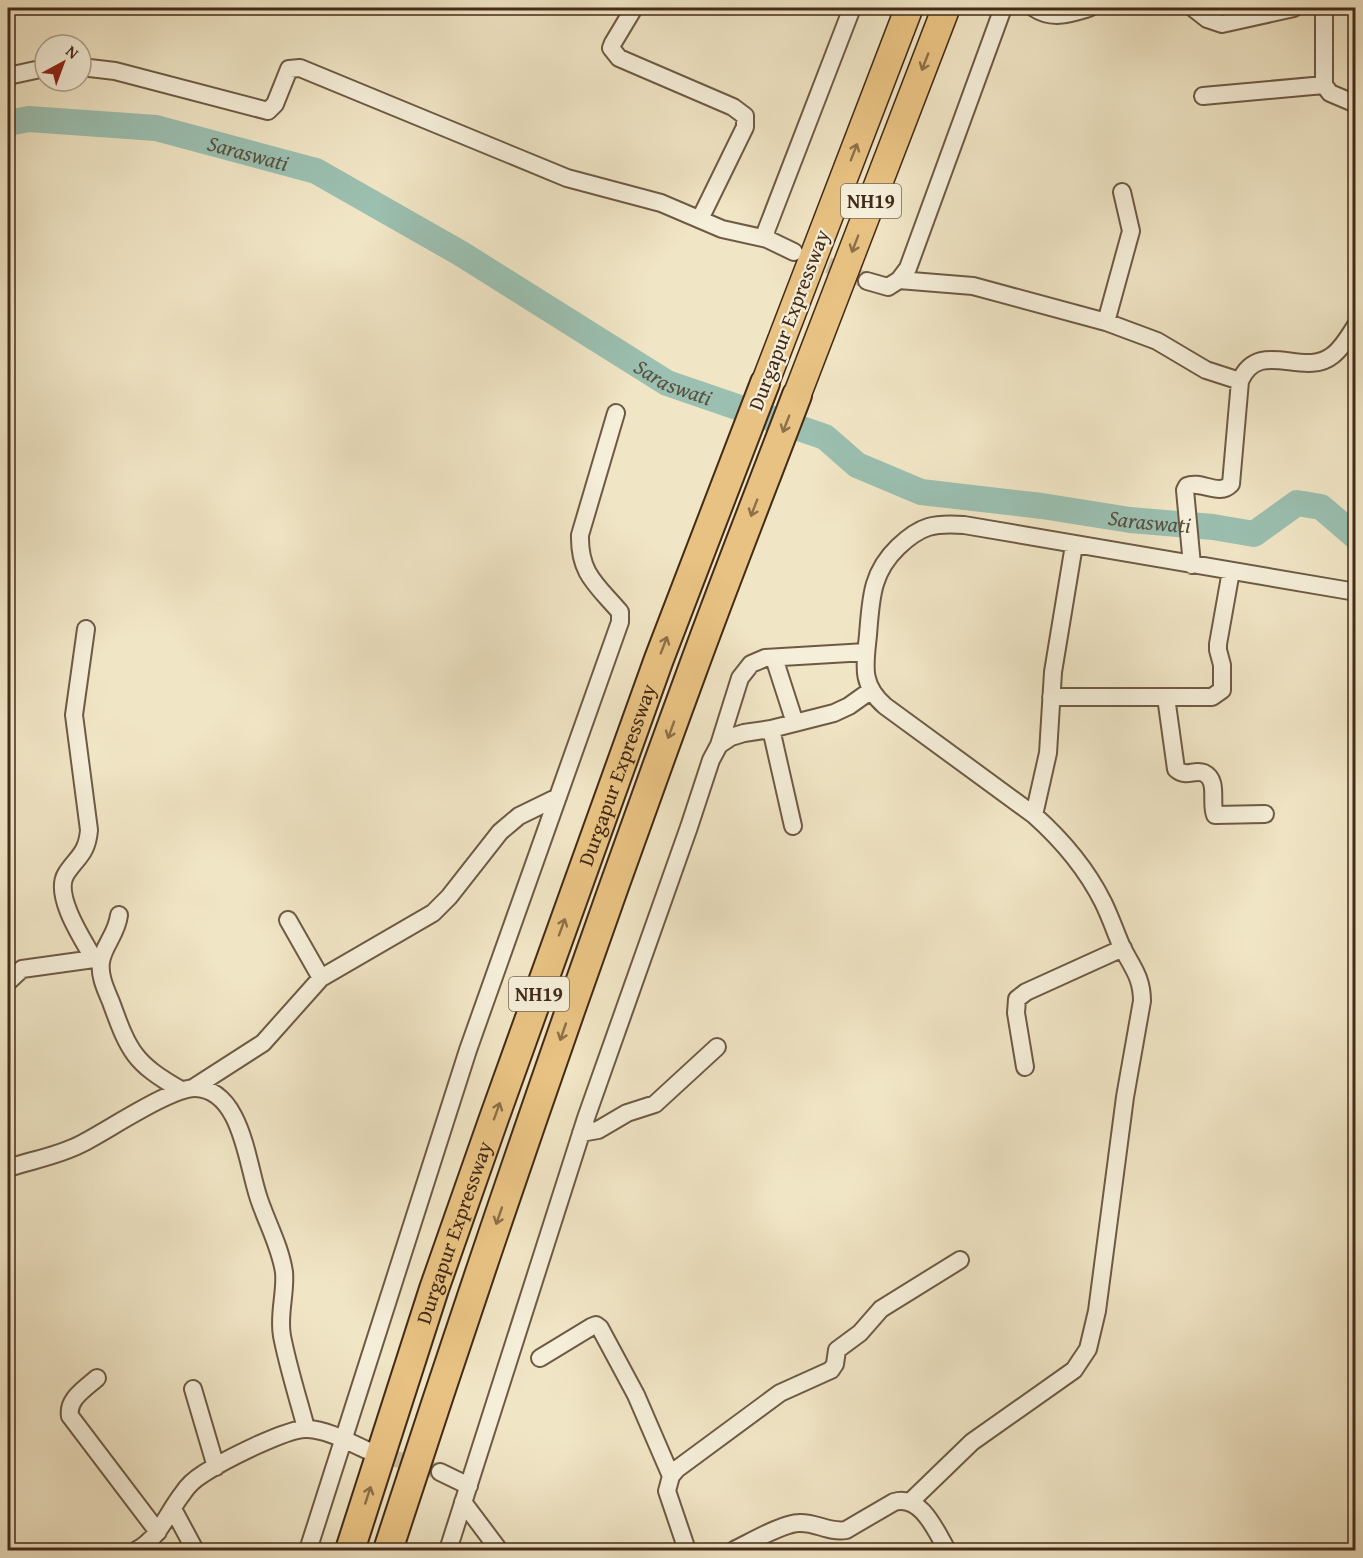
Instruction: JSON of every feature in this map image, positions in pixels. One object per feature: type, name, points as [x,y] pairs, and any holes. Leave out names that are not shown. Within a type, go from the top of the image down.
[{"type":"highway","name":"Durgapur Expressway","points":[[350,1551],[434,1289],[494,1120],[659,659],[765,383]]},
{"type":"highway","name":"Durgapur Expressway","points":[[388,1551],[467,1309],[564,1029],[692,670],[797,394]]},
{"type":"main road","name":"Durgapur Expressway","points":[[765,383],[909,8]]},
{"type":"main road","name":"Durgapur Expressway","points":[[797,394],[946,8]]},
{"type":"street","points":[[634,8],[613,43],[611,48],[613,53],[619,58],[733,107],[745,116],[745,127],[700,219]]},
{"type":"street","points":[[767,239],[766,231],[852,8]]},
{"type":"street","points":[[867,281],[888,287],[899,280],[908,268],[1003,8]]},
{"type":"street","points":[[1034,8],[1046,15],[1064,15],[1089,8]]},
{"type":"street","points":[[1193,8],[1207,19],[1222,24],[1294,8]]},
{"type":"street","points":[[1324,8],[1324,85],[1330,93],[1356,104]]},
{"type":"street","points":[[93,68],[115,71],[268,111],[275,104],[289,69],[300,68],[567,178],[661,203],[722,229],[767,239],[794,252]]},
{"type":"street","points":[[8,76],[33,71]]},
{"type":"street","points":[[1203,96],[1324,85]]},
{"type":"street","points":[[1106,322],[1131,231],[1122,192]]},
{"type":"street","points":[[899,280],[973,286],[1106,322],[1157,341],[1206,370],[1240,381]]},
{"type":"street","points":[[1191,561],[1185,496],[1187,486],[1192,484],[1220,489],[1227,488],[1231,483],[1240,381],[1248,369],[1261,360],[1281,359],[1306,363],[1323,361],[1339,349],[1356,325]]},
{"type":"street","points":[[308,1551],[468,1050],[620,622],[620,612],[587,574],[579,550],[580,535],[616,413]]},
{"type":"street","points":[[910,1502],[972,1442],[1074,1370],[1088,1349],[1097,1311],[1142,988],[1138,973],[1123,948],[1104,903],[1083,867],[1054,833],[1034,815],[885,706],[870,691],[865,671],[871,596],[882,565],[914,532],[940,523],[1191,561],[1231,571],[1356,592]]},
{"type":"street","points":[[1034,815],[1048,753],[1057,645],[1074,545]]},
{"type":"street","points":[[1051,697],[1212,697],[1222,690],[1222,664],[1218,644],[1231,571]]},
{"type":"street","points":[[86,629],[74,715],[89,830],[88,842],[84,852],[64,876],[63,894],[73,922],[98,958],[104,983],[129,1049],[150,1071],[187,1089],[206,1089],[216,1095],[234,1116],[242,1135],[258,1197],[281,1259],[285,1286],[282,1332],[306,1428]]},
{"type":"street","points":[[448,1551],[581,1133],[711,760],[719,745],[740,678],[757,660],[866,652]]},
{"type":"street","points":[[774,658],[795,723]]},
{"type":"street","points":[[719,745],[731,737],[744,733],[771,729],[834,712],[849,706],[870,691]]},
{"type":"street","points":[[1166,697],[1176,769],[1184,774],[1200,772],[1210,777],[1213,784],[1215,814],[1265,814]]},
{"type":"street","points":[[771,729],[794,826]]},
{"type":"street","points":[[10,1164],[81,1144],[164,1098],[187,1089],[263,1043],[321,978],[433,913],[449,897],[509,822],[558,797]]},
{"type":"street","points":[[8,982],[22,969],[98,958],[115,933],[119,915]]},
{"type":"street","points":[[288,920],[321,978]]},
{"type":"street","points":[[1025,1067],[1016,1013],[1017,999],[1026,992],[1123,948]]},
{"type":"street","points":[[581,1133],[598,1130],[627,1113],[656,1104],[717,1047]]},
{"type":"street","points":[[687,1551],[667,1491],[671,1476],[677,1469],[780,1393],[831,1370],[835,1364],[837,1350],[860,1334],[881,1309],[960,1260]]},
{"type":"street","points":[[540,1358],[591,1327],[596,1325],[600,1328],[636,1395],[671,1476]]},
{"type":"street","points":[[97,1378],[72,1402],[69,1409],[70,1416],[158,1532]]},
{"type":"street","points":[[193,1389],[216,1467]]},
{"type":"street","points":[[142,1549],[158,1532],[192,1482],[216,1467],[278,1437],[306,1428],[318,1430],[369,1451]]},
{"type":"street","points":[[441,1472],[466,1494],[499,1551]]},
{"type":"street","points":[[734,1551],[791,1524],[805,1524],[838,1531],[846,1530],[894,1502],[902,1500],[918,1506],[948,1551]]},
{"type":"street","points":[[172,1509],[195,1551]]},
{"type":"waterway","name":"Saraswati","points":[[8,123],[29,119],[156,128],[316,171],[460,253],[667,383],[825,437],[857,465],[921,492],[1042,506],[1130,520],[1213,527],[1254,534],[1297,503],[1321,507],[1356,537]]},
{"type":"tunnel","points":[[806,256],[867,281]]},
{"type":"tunnel","points":[[372,1452],[440,1472]]}]
